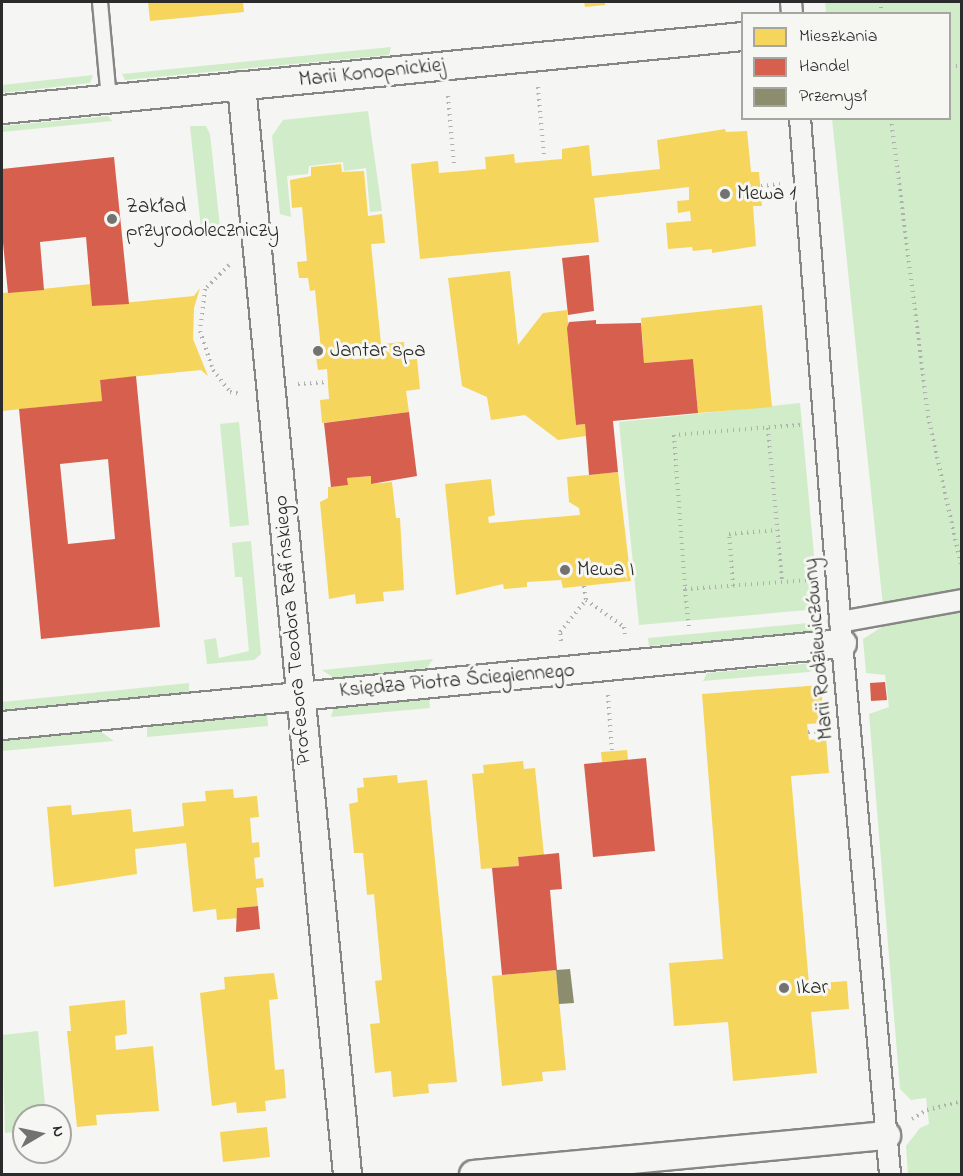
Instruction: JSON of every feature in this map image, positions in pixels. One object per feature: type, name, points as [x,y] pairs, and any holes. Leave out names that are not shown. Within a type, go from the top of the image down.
[{"type":"street","name":"Marii Konopnickiej","points":[[2,109],[741,36]]},
{"type":"street","name":"Profesora Teodora Rafińskiego","points":[[241,86],[347,1174]]},
{"type":"street","name":"Marii Rodziewiczówny","points":[[800,120],[841,632],[890,1174]]},
{"type":"street","points":[[841,632],[962,600]]},
{"type":"street","name":"Księdza Piotra Ściegiennego","points":[[2,725],[299,696],[841,632]]},
{"type":"street","points":[[473,1174],[886,1135]]},
{"type":"lane","points":[[100,2],[109,99]]},
{"type":"path","points":[[538,87],[544,156]]},
{"type":"path","points":[[448,96],[454,165]]},
{"type":"path","points":[[891,120],[928,416],[962,569]]},
{"type":"path","points":[[761,186],[779,184]]},
{"type":"path","points":[[232,263],[217,273],[205,289],[200,331],[213,370],[230,392],[246,394]]},
{"type":"path","points":[[297,384],[327,382]]},
{"type":"path","points":[[689,629],[674,435],[824,423]]},
{"type":"path","points":[[768,428],[782,582]]},
{"type":"path","points":[[733,586],[729,534],[777,530]]},
{"type":"path","points":[[685,589],[837,578]]},
{"type":"path","points":[[584,586],[586,600],[624,627],[626,635]]},
{"type":"path","points":[[561,641],[560,632],[586,600]]},
{"type":"path","points":[[608,694],[612,751]]},
{"type":"path","points":[[808,732],[828,730]]},
{"type":"path","points":[[886,1135],[927,1110],[962,1101]]},
{"type":"green space","points":[[825,2],[961,2],[961,1174],[908,1174],[906,1146],[920,1128],[929,1124],[926,1098],[911,1100],[900,1089],[869,714],[889,707],[885,675],[866,673],[863,639],[885,625],[832,120],[951,120],[951,12],[826,12]]},
{"type":"green space","points":[[391,47],[389,55],[125,80],[122,74]]},
{"type":"green space","points":[[93,75],[90,83],[2,93],[2,85]]},
{"type":"green space","points":[[368,111],[382,211],[370,212],[366,168],[344,171],[343,162],[309,166],[308,174],[287,176],[291,217],[280,214],[272,136],[283,120]]},
{"type":"green space","points":[[108,116],[112,121],[2,132],[2,126]]},
{"type":"green space","points":[[190,126],[206,126],[210,134],[221,236],[202,238]]},
{"type":"green space","points":[[800,403],[819,609],[639,625],[619,422]]},
{"type":"green space","points":[[239,422],[249,525],[230,527],[220,424]]},
{"type":"green space","points":[[251,541],[261,654],[254,660],[207,664],[204,640],[216,638],[219,658],[249,651],[242,577],[235,577],[232,543]]},
{"type":"green space","points":[[819,622],[820,632],[649,646],[648,638]]},
{"type":"green space","points":[[433,659],[427,668],[334,678],[322,670]]},
{"type":"green space","points":[[824,662],[809,672],[703,681],[707,673]]},
{"type":"green space","points":[[189,683],[189,692],[2,710],[2,702]]},
{"type":"green space","points":[[429,698],[430,708],[331,717],[334,707]]},
{"type":"green space","points":[[267,714],[268,726],[147,737],[147,726]]},
{"type":"green space","points":[[100,731],[114,741],[2,751],[2,741]]},
{"type":"green space","points":[[38,1031],[45,1104],[12,1104],[12,1132],[5,1133],[2,1035]]},
{"type":"building: Mieszkania","points":[[148,2],[243,2],[244,12],[150,21]]},
{"type":"building: Mieszkania","points":[[584,2],[605,2],[605,5],[585,7]]},
{"type":"building: Mieszkania","points":[[725,129],[726,132],[747,131],[751,172],[759,172],[762,206],[753,206],[756,246],[712,253],[712,249],[693,251],[692,247],[668,249],[666,223],[691,221],[690,211],[678,213],[677,201],[689,200],[689,187],[594,198],[599,242],[420,259],[411,164],[438,161],[439,173],[486,169],[485,157],[514,154],[515,163],[562,159],[562,149],[589,145],[592,176],[660,169],[657,140]]},
{"type":"building: Mieszkania","points":[[341,164],[342,172],[364,171],[368,216],[382,214],[385,243],[371,244],[381,344],[404,342],[405,360],[417,359],[420,389],[406,391],[409,412],[322,423],[320,400],[329,399],[327,369],[318,370],[315,351],[321,350],[315,290],[310,291],[308,278],[299,278],[297,262],[307,261],[302,207],[292,208],[290,180],[311,176],[311,167]]},
{"type":"building: Mieszkania","points":[[510,271],[518,345],[543,313],[567,310],[576,425],[585,424],[586,436],[558,440],[525,415],[491,420],[487,397],[462,386],[448,278]]},
{"type":"building: Mieszkania","points":[[91,284],[92,306],[194,296],[200,288],[194,308],[193,339],[208,376],[201,370],[100,380],[102,401],[2,411],[2,293]]},
{"type":"building: Mieszkania","points":[[762,305],[772,407],[698,413],[693,359],[644,363],[641,318]]},
{"type":"building: Mieszkania","points":[[618,472],[631,581],[563,588],[561,580],[527,582],[527,587],[504,589],[503,584],[456,595],[445,484],[491,479],[495,515],[488,517],[489,523],[580,515],[579,508],[569,502],[567,477]]},
{"type":"building: Mieszkania","points":[[371,476],[371,484],[392,482],[396,518],[400,518],[404,590],[383,592],[384,601],[356,604],[355,594],[329,599],[320,502],[328,498],[328,487],[348,485],[347,478]]},
{"type":"building: Mieszkania","points":[[821,685],[824,723],[807,724],[809,740],[826,738],[829,773],[791,776],[809,984],[847,981],[849,1009],[811,1012],[817,1073],[733,1081],[728,1022],[674,1026],[669,963],[723,959],[702,694]]},
{"type":"building: Mieszkania","points":[[627,750],[628,760],[602,762],[601,752]]},
{"type":"building: Mieszkania","points":[[523,761],[524,769],[535,768],[544,855],[518,857],[519,866],[481,869],[472,774],[484,773],[483,765]]},
{"type":"building: Mieszkania","points":[[397,775],[398,783],[427,780],[457,1082],[428,1084],[429,1093],[393,1097],[391,1071],[375,1073],[370,1024],[380,1023],[375,981],[382,980],[374,894],[367,895],[363,853],[354,853],[349,804],[358,802],[357,788],[364,787],[363,778]]},
{"type":"building: Mieszkania","points":[[233,789],[234,798],[257,796],[259,817],[250,818],[252,843],[259,842],[260,857],[254,858],[256,879],[263,878],[264,887],[256,888],[258,906],[237,908],[238,918],[217,920],[216,909],[193,912],[186,843],[135,849],[137,874],[54,887],[47,807],[71,805],[72,815],[131,809],[133,832],[184,826],[182,803],[206,801],[205,791]]},
{"type":"building: Mieszkania","points":[[556,970],[566,1070],[542,1072],[543,1081],[502,1086],[492,976]]},
{"type":"building: Mieszkania","points":[[274,973],[278,999],[269,1000],[275,1070],[284,1069],[286,1098],[265,1101],[266,1111],[237,1113],[236,1102],[212,1106],[200,993],[225,989],[224,977]]},
{"type":"building: Mieszkania","points":[[125,1000],[127,1034],[115,1036],[116,1050],[153,1046],[159,1111],[96,1115],[97,1125],[77,1127],[67,1031],[71,1031],[69,1006]]},
{"type":"building: Mieszkania","points":[[267,1127],[270,1157],[223,1162],[220,1132]]},
{"type":"building: Handel","points":[[114,157],[129,304],[92,306],[86,237],[40,242],[44,290],[8,293],[2,233],[2,169]]},
{"type":"building: Handel","points":[[589,255],[594,311],[568,315],[562,258]]},
{"type":"building: Handel","points":[[596,320],[596,324],[641,323],[644,363],[693,359],[698,413],[613,421],[618,472],[589,475],[585,424],[576,425],[567,328],[569,322]]},
{"type":"building: Handel","points":[[136,376],[160,627],[41,639],[19,409],[102,401],[100,380]],"holes":[[[108,459],[115,539],[68,544],[60,464]]]},
{"type":"building: Handel","points":[[409,412],[417,476],[371,484],[371,476],[347,478],[348,485],[331,487],[324,423]]},
{"type":"building: Handel","points":[[885,682],[887,700],[871,701],[870,683]]},
{"type":"building: Handel","points":[[646,758],[655,851],[593,857],[584,764]]},
{"type":"building: Handel","points":[[559,853],[562,889],[550,890],[557,970],[502,975],[492,868],[519,866],[518,857]]},
{"type":"building: Handel","points":[[258,906],[260,929],[236,932],[237,908]]},
{"type":"building: Przemysł","points":[[570,969],[574,1003],[559,1004],[556,970]]},
{"type":"place","name":"Mewa 1","points":[[725,194]]},
{"type":"place","name":"Zakład przyrodoleczniczy","points":[[112,219]]},
{"type":"place","name":"Jantar spa","points":[[318,351]]},
{"type":"place","name":"Mewa I","points":[[565,570]]},
{"type":"place","name":"Ikar","points":[[784,988]]}]
